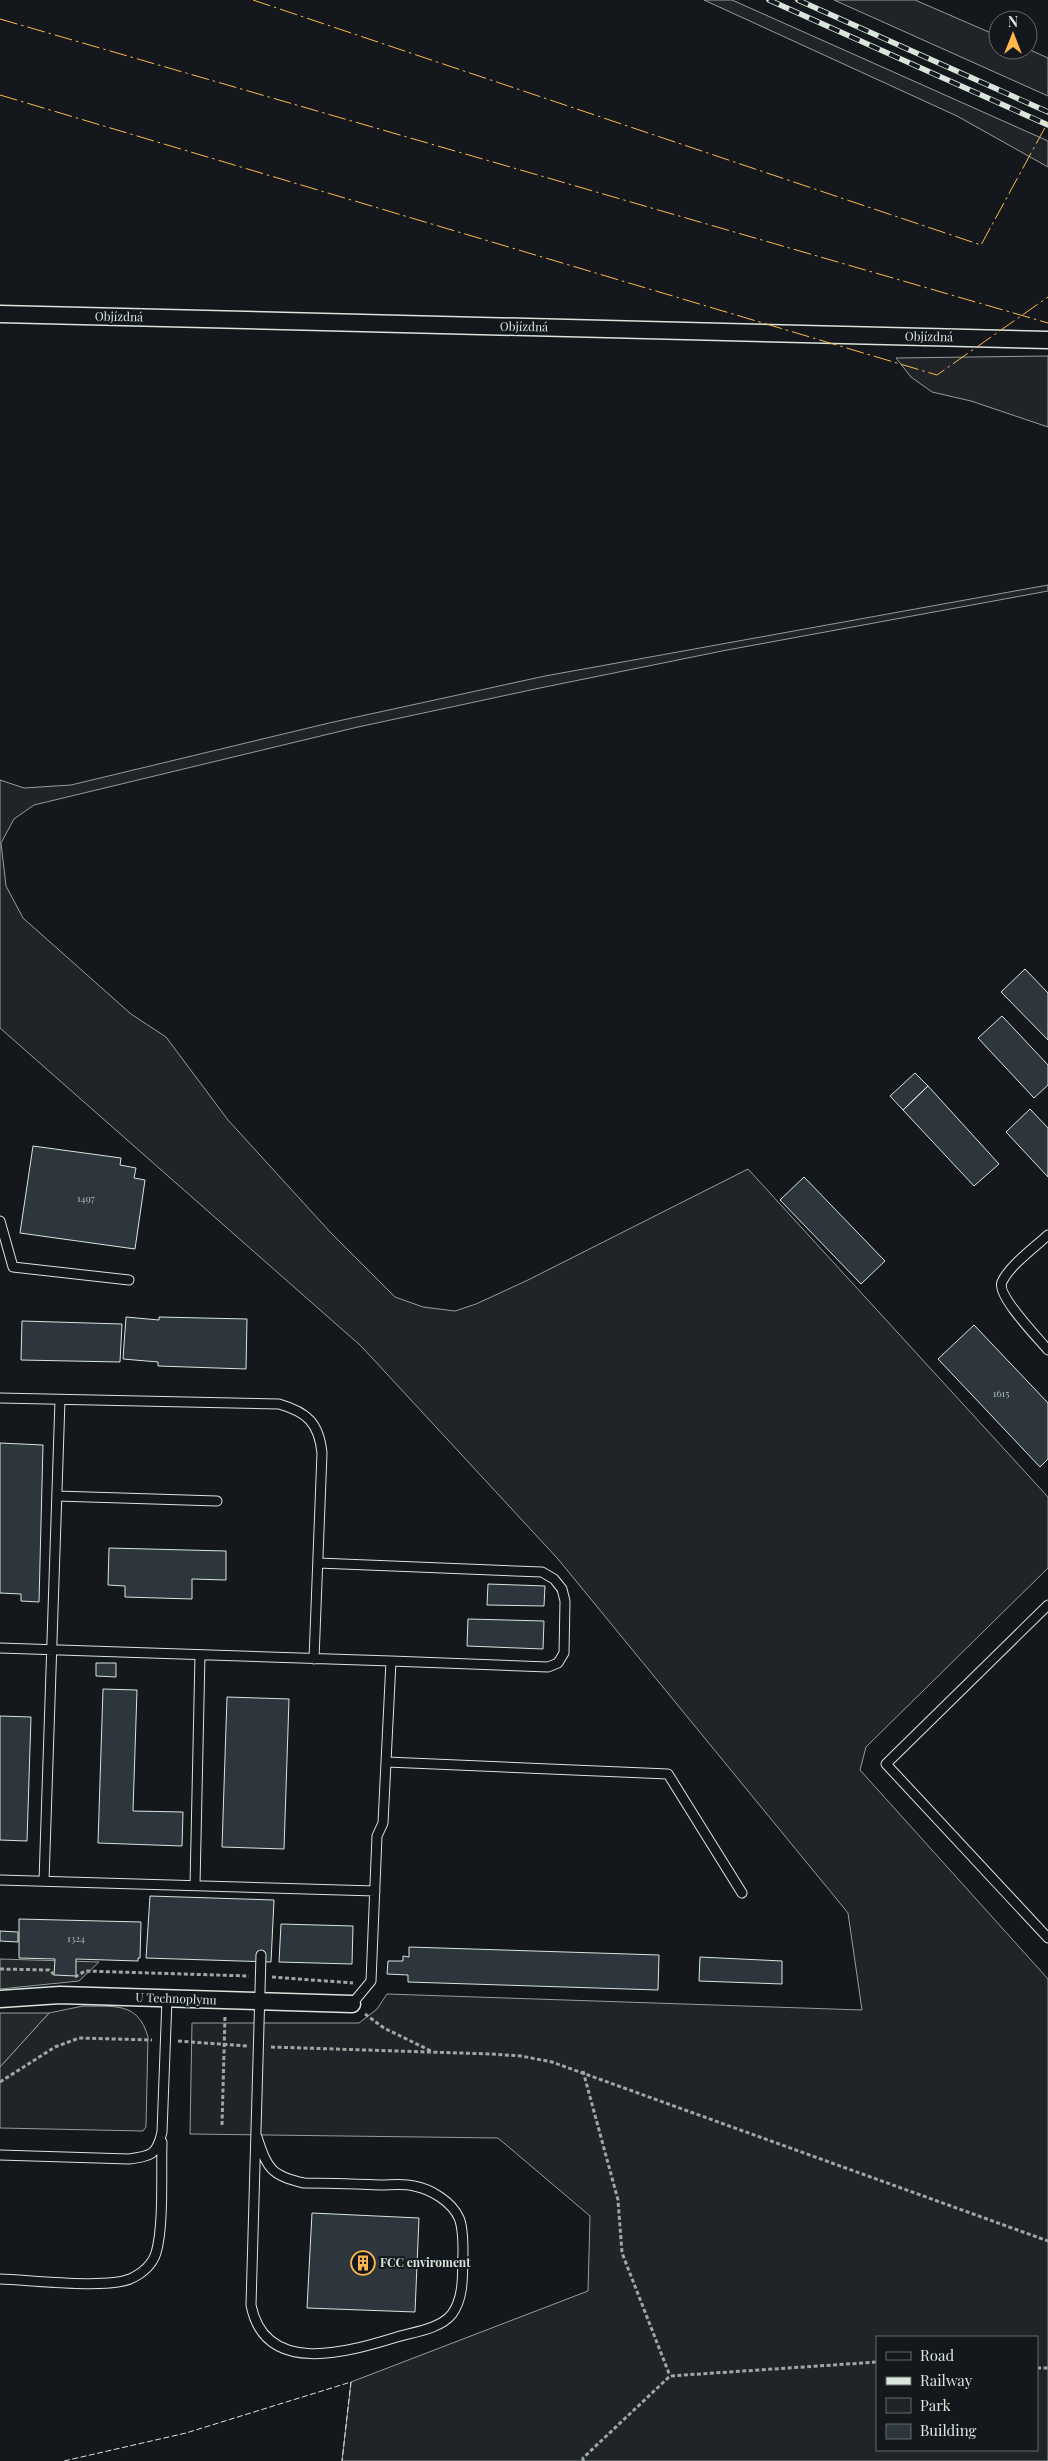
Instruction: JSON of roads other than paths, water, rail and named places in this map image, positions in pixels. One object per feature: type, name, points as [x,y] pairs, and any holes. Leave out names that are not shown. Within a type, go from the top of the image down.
[{"type":"street","name":"Objízdná","points":[[0,314],[1048,340]]},
{"type":"street","name":"U Technoplynu","points":[[0,1999],[60,1995],[352,2004]]},
{"type":"lane","points":[[0,1221],[13,1267],[129,1280]]},
{"type":"lane","points":[[1048,1235],[1007,1274],[1001,1283],[1002,1293],[1048,1350]]},
{"type":"lane","points":[[0,1398],[279,1404],[298,1410],[312,1422],[320,1435],[322,1453],[314,1659]]},
{"type":"lane","points":[[44,1881],[60,1400]]},
{"type":"lane","points":[[58,1496],[217,1501]]},
{"type":"lane","points":[[0,1648],[548,1667],[558,1663],[564,1653],[565,1601],[562,1589],[554,1579],[542,1572],[318,1563]]},
{"type":"lane","points":[[1048,1605],[886,1764],[1048,1938]]},
{"type":"lane","points":[[195,1885],[200,1655]]},
{"type":"lane","points":[[352,2004],[371,1980],[377,1836],[383,1823],[387,1762],[390,1661]]},
{"type":"lane","points":[[387,1762],[668,1774],[742,1893]]},
{"type":"lane","points":[[0,1880],[375,1891]]},
{"type":"lane","points":[[257,2137],[272,2172],[287,2179],[304,2183],[414,2186],[434,2193],[448,2203],[459,2218],[463,2239],[462,2283],[459,2301],[451,2315],[438,2325],[355,2350],[333,2353],[290,2352],[274,2345],[262,2333],[254,2320],[251,2305],[261,1955]]},
{"type":"lane","points":[[0,2279],[110,2283],[129,2279],[146,2270],[155,2254],[159,2234],[167,1999]]},
{"type":"lane","points":[[0,2155],[129,2159],[146,2157],[154,2152],[160,2144],[162,2132]]},
{"type":"railway","points":[[769,0],[1048,125]]},
{"type":"railway","points":[[798,0],[1048,112]]},
{"type":"place","name":"FCC enviroment","points":[[363,2263]]}]
